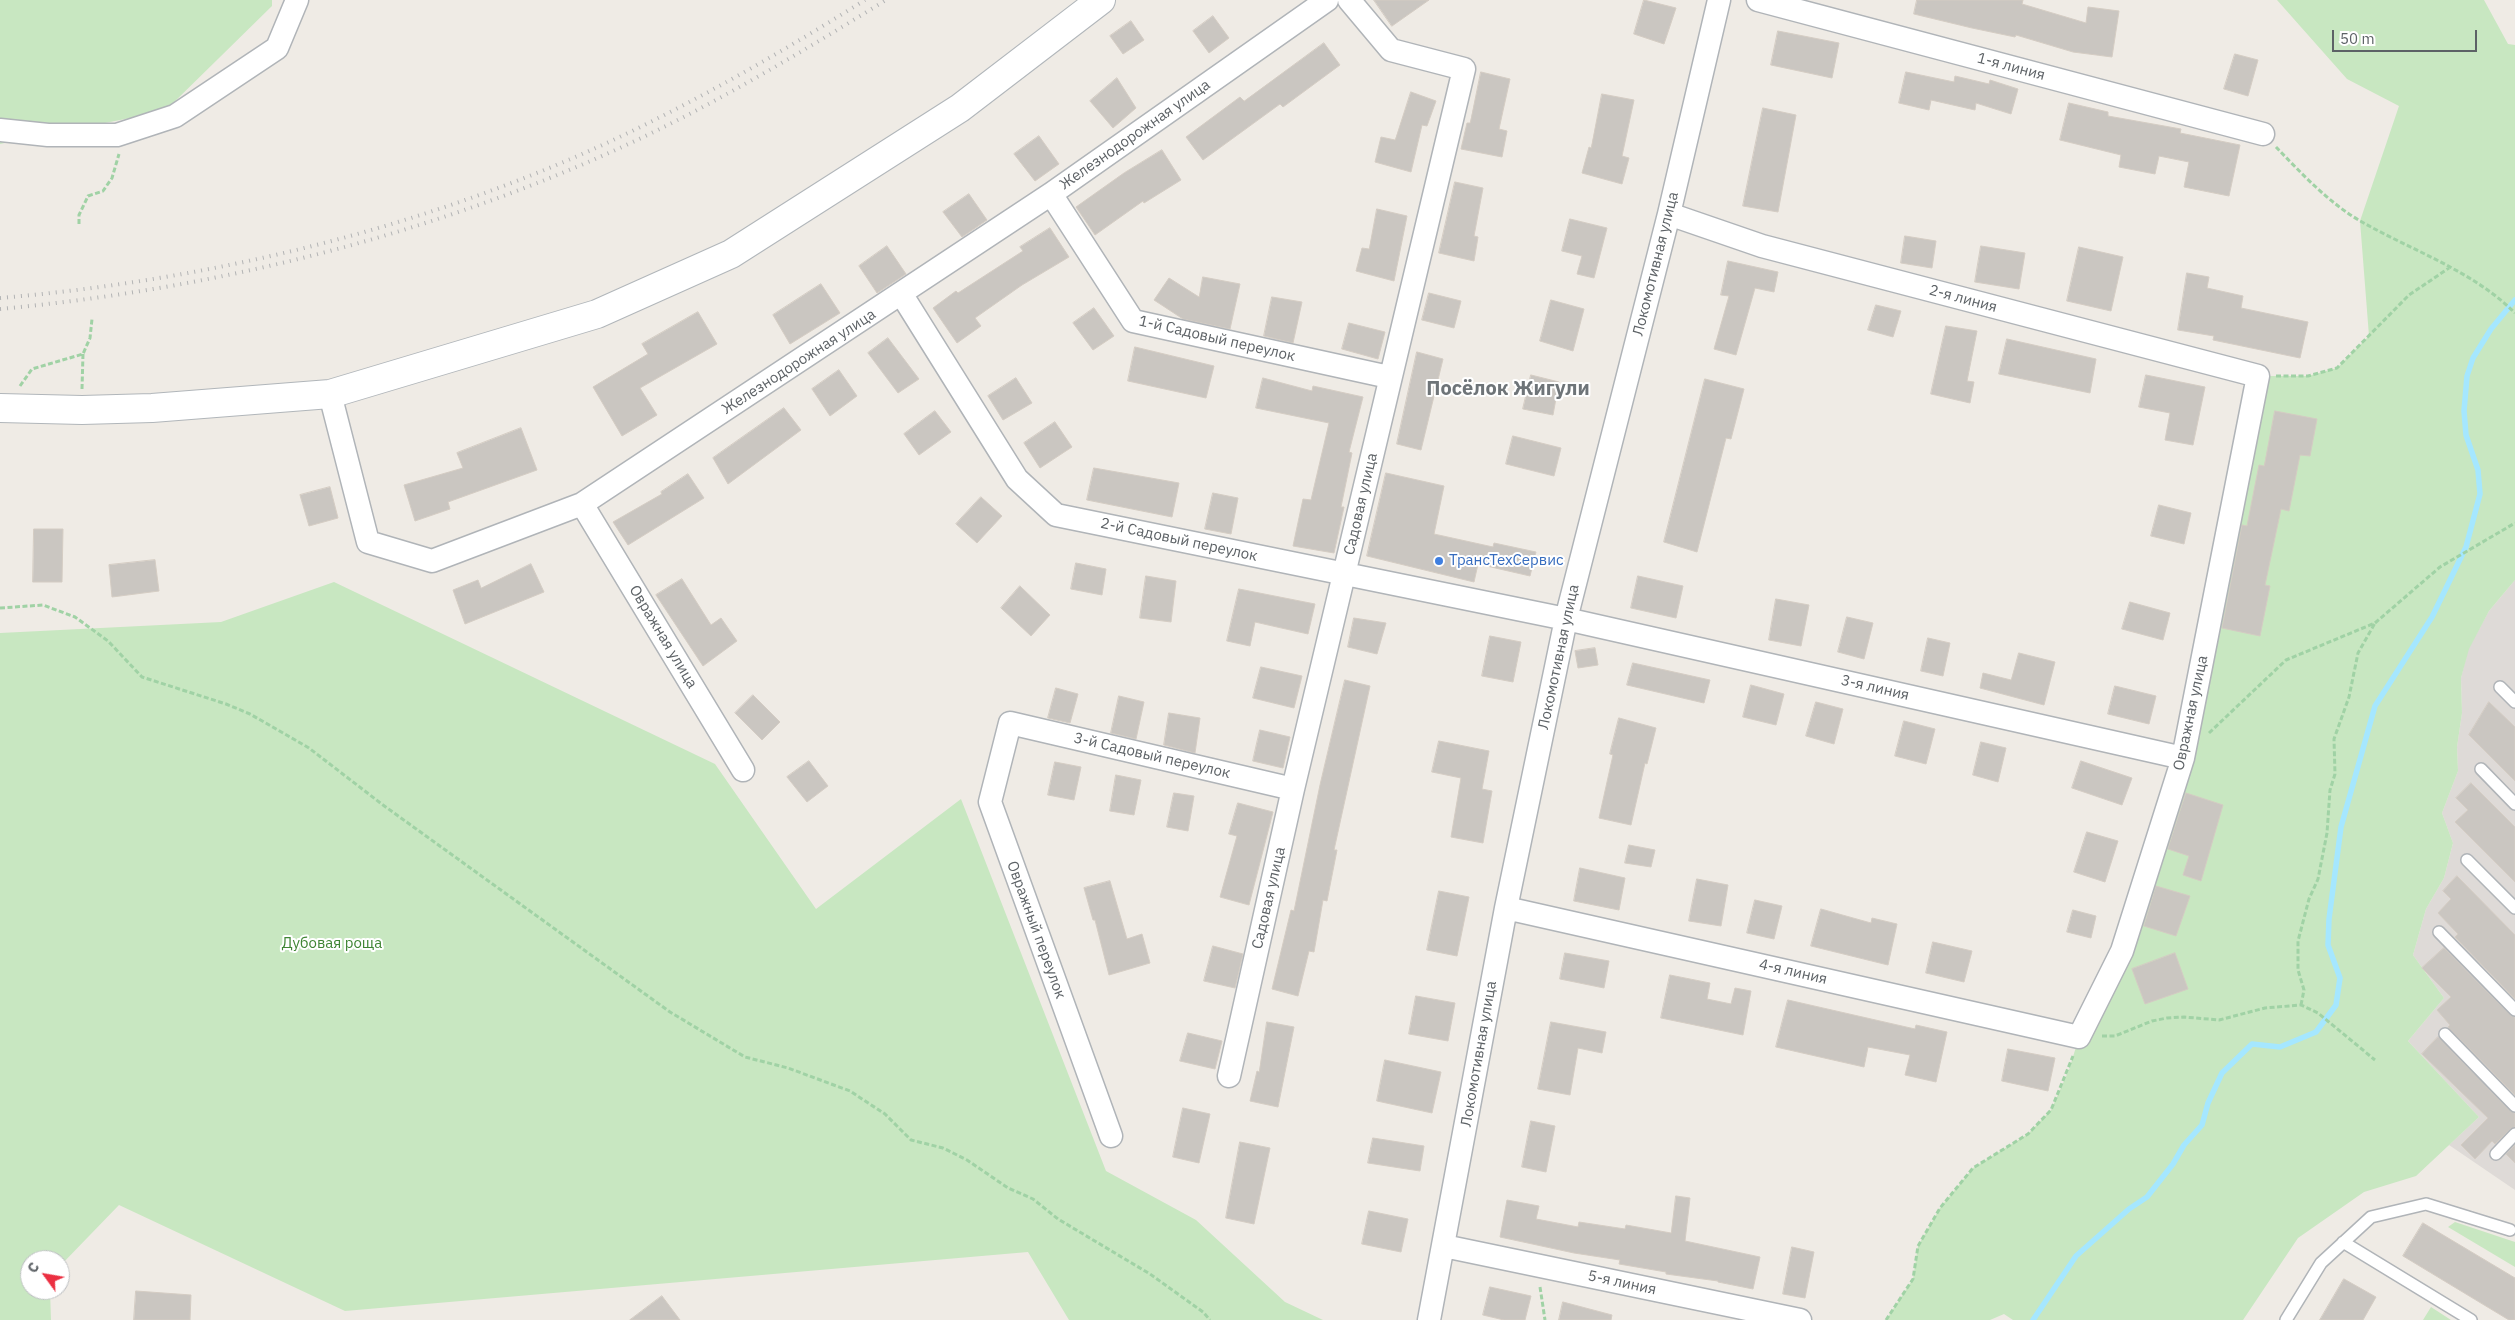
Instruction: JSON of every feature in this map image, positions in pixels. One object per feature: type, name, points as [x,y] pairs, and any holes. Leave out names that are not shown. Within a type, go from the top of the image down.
[{"type":"street","points":[[0,130],[48,135],[118,135],[175,116],[277,48],[297,0]]},
{"type":"street","points":[[8,408],[82,410],[152,408],[330,394],[597,314],[731,254],[960,108],[1101,0]]},
{"type":"street","name":"Железнодорожная улица","points":[[330,394],[368,542],[432,561],[582,504],[902,295],[1051,194],[1327,0]]},
{"type":"street","name":"Садовая улица","points":[[1229,1076],[1293,789],[1345,574],[1389,378],[1464,69],[1391,50],[1349,0]]},
{"type":"street","name":"Локомотивная улица","points":[[1429,1320],[1506,908],[1566,618],[1669,214],[1719,0]]},
{"type":"street","name":"1-я линия","points":[[1758,0],[2263,134]]},
{"type":"street","name":"1-й Садовый переулок","points":[[1051,194],[1133,321],[1389,378]]},
{"type":"street","name":"2-я линия","points":[[1669,214],[1762,246],[2258,376]]},
{"type":"street","name":"2-й Садовый переулок","points":[[902,295],[1017,478],[1056,515],[1566,618]]},
{"type":"street","name":"Овражная улица","points":[[2079,1037],[2122,951],[2183,758],[2258,376]]},
{"type":"street","name":"Овражная улица","points":[[582,504],[743,770]]},
{"type":"street","name":"3-я линия","points":[[1566,618],[2183,758]]},
{"type":"street","name":"3-й Садовый переулок","points":[[1010,723],[1293,789]]},
{"type":"street","name":"Овражный переулок","points":[[1010,723],[990,802],[1110,1136]]},
{"type":"street","name":"4-я линия","points":[[1506,908],[2079,1037]]},
{"type":"street","name":"5-я линия","points":[[1444,1246],[1800,1320]]},
{"type":"lane","points":[[2500,687],[2515,702]]},
{"type":"lane","points":[[2481,769],[2515,804]]},
{"type":"lane","points":[[2467,860],[2515,908]]},
{"type":"lane","points":[[2439,932],[2515,1010]]},
{"type":"lane","points":[[2445,1034],[2515,1106]]},
{"type":"lane","points":[[2496,1154],[2515,1134]]},
{"type":"lane","points":[[2286,1320],[2321,1263],[2371,1217],[2426,1204],[2513,1229]]},
{"type":"lane","points":[[2343,1242],[2471,1320]]},
{"type":"path","points":[[2263,134],[2327,195],[2360,221],[2423,252],[2498,296],[2515,313]]},
{"type":"path","points":[[78,224],[79,215],[88,196],[103,191],[112,178],[119,158],[118,135]]},
{"type":"path","points":[[2258,376],[2308,376],[2337,368],[2409,295],[2449,268]]},
{"type":"path","points":[[82,410],[83,354],[90,338],[92,319]]},
{"type":"path","points":[[8,408],[18,389],[32,370],[83,354]]},
{"type":"path","points":[[2183,758],[2286,660],[2375,623],[2440,567],[2515,523]]},
{"type":"path","points":[[0,608],[43,604],[75,617],[108,641],[142,677],[226,704],[250,714],[309,748],[383,805],[670,1012],[745,1056],[788,1068],[850,1091],[885,1114],[911,1140],[943,1148],[967,1160],[1008,1188],[1033,1199],[1058,1219],[1150,1274],[1203,1312],[1210,1320]]},
{"type":"path","points":[[2301,1005],[2304,990],[2298,970],[2298,941],[2309,898],[2318,879],[2325,848],[2330,790],[2335,774],[2334,739],[2349,697],[2358,653],[2375,623]]},
{"type":"path","points":[[1886,1320],[1913,1280],[1918,1246],[1940,1208],[1973,1168],[2028,1134],[2051,1110],[2070,1070],[2079,1037],[2115,1036],[2152,1021],[2167,1018],[2184,1017],[2219,1020],[2265,1008],[2301,1005],[2318,1013],[2375,1060]]},
{"type":"path","points":[[1534,1265],[1544,1297],[1545,1320]]},
{"type":"shaded area","points":[[2515,580],[2515,1190],[2449,1145],[2479,1117],[2408,1041],[2444,998],[2413,955],[2426,909],[2444,878],[2453,843],[2442,813],[2458,771],[2457,747],[2462,713],[2461,678],[2468,649],[2489,611]]},
{"type":"green space","points":[[0,0],[272,0],[272,6],[165,111],[0,144]]},
{"type":"green space","points":[[2277,0],[2484,0],[2508,44],[2515,45],[2515,580],[2489,611],[2469,649],[2461,678],[2462,713],[2457,747],[2458,771],[2442,813],[2453,843],[2444,878],[2426,909],[2413,955],[2444,998],[2408,1041],[2479,1117],[2416,1176],[2364,1192],[2298,1238],[2243,1320],[2013,1320],[2004,1314],[1990,1320],[1886,1320],[1913,1279],[1918,1246],[1940,1208],[1973,1168],[2028,1134],[2051,1110],[2069,1070],[2079,1037],[2183,758],[2258,376],[2308,376],[2337,368],[2369,336],[2360,221],[2399,106],[2347,79]]},
{"type":"green space","name":"Дубовая роща","points":[[334,582],[715,764],[816,909],[961,799],[1106,1171],[1196,1220],[1285,1302],[1323,1320],[1069,1320],[1028,1252],[345,1311],[119,1205],[70,1256],[70,1250],[20,1250],[20,1300],[50,1300],[51,1320],[0,1320],[0,633],[221,622]]},
{"type":"green space","points":[[2455,1222],[2515,1242],[2515,1267],[2448,1227]]},
{"type":"green space","points":[[2431,1307],[2451,1320],[2423,1320]]},
{"type":"building","points":[[1374,0],[1429,0],[1392,26]]},
{"type":"building","points":[[1644,0],[1676,8],[1664,44],[1634,34]]},
{"type":"building","points":[[1917,0],[2023,0],[2022,4],[2086,23],[2088,7],[2119,11],[2112,57],[2073,52],[2016,35],[2015,37],[1914,14]]},
{"type":"building","points":[[1213,16],[1229,38],[1209,53],[1193,31]]},
{"type":"building","points":[[1131,21],[1144,40],[1123,54],[1110,36]]},
{"type":"building","points":[[1778,31],[1839,43],[1832,78],[1771,65]]},
{"type":"building","points":[[1324,43],[1340,65],[1283,107],[1280,104],[1203,160],[1186,137],[1240,97],[1244,101]]},
{"type":"building","points":[[2235,54],[2258,60],[2248,96],[2224,89]]},
{"type":"building","points":[[1481,72],[1510,79],[1499,129],[1507,131],[1502,157],[1461,149],[1467,123],[1470,123]]},
{"type":"building","points":[[1906,72],[1954,82],[1955,76],[1989,84],[1990,80],[2018,89],[2011,114],[1976,103],[1975,110],[1931,100],[1929,110],[1899,103]]},
{"type":"building","points":[[1117,78],[1136,108],[1113,128],[1090,101]]},
{"type":"building","points":[[1411,92],[1436,101],[1427,126],[1422,125],[1411,172],[1375,162],[1381,137],[1395,140]]},
{"type":"building","points":[[1602,94],[1634,100],[1622,156],[1629,158],[1622,184],[1582,173],[1589,147],[1591,148]]},
{"type":"building","points":[[2069,103],[2108,112],[2108,116],[2181,129],[2180,133],[2240,145],[2229,196],[2184,187],[2189,162],[2159,156],[2155,174],[2119,167],[2121,155],[2060,140]]},
{"type":"building","points":[[1763,108],[1796,115],[1778,212],[1743,206]]},
{"type":"building","points":[[1039,136],[1059,164],[1035,181],[1014,154]]},
{"type":"building","points":[[1162,150],[1181,180],[1144,203],[1143,201],[1095,235],[1076,207],[1124,173]]},
{"type":"building","points":[[1455,182],[1483,188],[1474,236],[1478,237],[1474,261],[1439,253]]},
{"type":"building","points":[[969,194],[987,220],[962,237],[943,212]]},
{"type":"building","points":[[1377,209],[1407,216],[1394,281],[1356,271],[1362,248],[1369,249]]},
{"type":"building","points":[[1570,219],[1607,228],[1594,278],[1577,274],[1582,256],[1562,251]]},
{"type":"building","points":[[1050,228],[1069,257],[1022,285],[975,318],[981,326],[957,343],[933,308],[956,291],[958,293],[1023,251],[1020,247]]},
{"type":"building","points":[[1905,236],[1936,241],[1932,268],[1901,263]]},
{"type":"building","points":[[887,246],[906,274],[877,293],[859,266]]},
{"type":"building","points":[[1981,246],[2025,253],[2019,289],[1975,282]]},
{"type":"building","points":[[2079,247],[2123,257],[2111,311],[2067,301]]},
{"type":"building","points":[[1728,261],[1778,272],[1774,292],[1755,288],[1736,355],[1714,349],[1729,296],[1721,295]]},
{"type":"building","points":[[2187,273],[2209,277],[2207,288],[2243,296],[2241,308],[2308,322],[2300,358],[2213,340],[2214,336],[2178,330]]},
{"type":"building","points":[[1203,277],[1240,284],[1230,329],[1183,319],[1154,300],[1169,278],[1199,297]]},
{"type":"building","points":[[821,284],[840,313],[790,344],[773,315]]},
{"type":"building","points":[[1429,293],[1461,301],[1454,328],[1422,320]]},
{"type":"building","points":[[1272,297],[1302,302],[1293,343],[1264,336]]},
{"type":"building","points":[[1551,300],[1584,309],[1573,351],[1540,341]]},
{"type":"building","points":[[1876,305],[1901,311],[1893,337],[1868,330]]},
{"type":"building","points":[[1094,308],[1114,336],[1093,350],[1073,323]]},
{"type":"building","points":[[698,312],[717,344],[640,388],[657,415],[622,436],[593,387],[648,354],[642,344]]},
{"type":"building","points":[[1349,323],[1385,332],[1378,359],[1342,349]]},
{"type":"building","points":[[1946,326],[1977,331],[1967,381],[1974,382],[1970,403],[1931,394]]},
{"type":"building","points":[[888,338],[919,379],[898,393],[868,353]]},
{"type":"building","points":[[2007,339],[2096,359],[2090,393],[1999,374]]},
{"type":"building","points":[[1135,347],[1214,366],[1206,398],[1128,381]]},
{"type":"building","points":[[1417,352],[1443,359],[1421,450],[1397,444]]},
{"type":"building","points":[[839,370],[857,396],[830,416],[812,389]]},
{"type":"building","points":[[1531,375],[1559,382],[1553,415],[1523,409]]},
{"type":"building","points":[[2146,375],[2205,387],[2193,445],[2165,440],[2170,413],[2139,407]]},
{"type":"building","points":[[1016,378],[1032,403],[1003,420],[988,396]]},
{"type":"building","points":[[1263,378],[1312,391],[1313,386],[1363,397],[1349,452],[1352,453],[1341,507],[1344,507],[1334,553],[1293,546],[1303,499],[1311,500],[1329,423],[1256,408]]},
{"type":"building","points":[[1705,379],[1744,389],[1731,439],[1726,438],[1697,552],[1664,542]]},
{"type":"building","points":[[784,408],[801,430],[728,484],[713,458]]},
{"type":"building","points":[[935,411],[951,432],[919,455],[904,434]]},
{"type":"building","points":[[2275,411],[2317,419],[2310,456],[2300,455],[2289,511],[2281,509],[2265,585],[2270,586],[2260,636],[2222,628],[2242,525],[2247,526],[2259,465],[2264,466]]},
{"type":"building","points":[[1055,422],[1072,447],[1040,468],[1024,443]]},
{"type":"building","points":[[521,428],[537,470],[448,502],[450,509],[415,521],[404,485],[463,468],[457,453]]},
{"type":"building","points":[[1513,436],[1561,448],[1554,476],[1506,464]]},
{"type":"building","points":[[1094,468],[1179,483],[1172,517],[1087,500]]},
{"type":"building","points":[[1386,473],[1444,486],[1434,534],[1493,547],[1494,543],[1536,552],[1530,576],[1478,564],[1474,582],[1367,556]]},
{"type":"building","points":[[688,474],[704,498],[628,545],[613,522],[662,494],[661,492]]},
{"type":"building","points":[[330,487],[338,518],[309,526],[300,495]]},
{"type":"building","points":[[1213,493],[1238,498],[1231,534],[1205,529]]},
{"type":"building","points":[[981,497],[1002,516],[977,543],[956,524]]},
{"type":"building","points":[[2159,505],[2191,513],[2184,544],[2151,536]]},
{"type":"building","points":[[34,529],[63,529],[62,582],[33,582]]},
{"type":"building","points":[[155,560],[159,591],[112,597],[109,565]]},
{"type":"building","points":[[1076,563],[1106,569],[1102,595],[1071,589]]},
{"type":"building","points":[[531,564],[544,592],[465,624],[453,590],[478,580],[481,588]]},
{"type":"building","points":[[1146,576],[1176,581],[1171,622],[1140,618]]},
{"type":"building","points":[[1638,576],[1683,586],[1676,618],[1631,608]]},
{"type":"building","points":[[682,579],[711,625],[721,618],[737,641],[703,666],[656,595]]},
{"type":"building","points":[[1020,586],[1050,615],[1031,636],[1001,608]]},
{"type":"building","points":[[1239,589],[1315,604],[1308,634],[1255,622],[1250,646],[1227,641]]},
{"type":"building","points":[[1776,599],[1809,605],[1801,646],[1769,640]]},
{"type":"building","points":[[2130,602],[2170,613],[2163,640],[2122,629]]},
{"type":"building","points":[[1847,617],[1873,623],[1864,659],[1838,652]]},
{"type":"building","points":[[1354,618],[1386,623],[1377,654],[1348,647]]},
{"type":"building","points":[[1490,636],[1521,642],[1513,682],[1482,676]]},
{"type":"building","points":[[1928,638],[1950,643],[1943,676],[1921,671]]},
{"type":"building","points":[[1595,648],[1598,665],[1578,668],[1575,651]]},
{"type":"building","points":[[2019,653],[2055,662],[2044,705],[1980,688],[1983,673],[2011,680]]},
{"type":"building","points":[[1633,663],[1710,680],[1704,703],[1627,685]]},
{"type":"building","points":[[1261,667],[1302,676],[1294,708],[1253,698]]},
{"type":"building","points":[[1345,680],[1370,686],[1334,850],[1337,850],[1327,901],[1323,900],[1314,952],[1309,951],[1298,996],[1272,989],[1291,910],[1294,911],[1320,785]]},
{"type":"building","points":[[1751,685],[1784,694],[1776,725],[1743,717]]},
{"type":"building","points":[[2115,686],[2156,696],[2149,724],[2108,714]]},
{"type":"building","points":[[1056,688],[1078,694],[1070,723],[1048,718]]},
{"type":"building","points":[[753,695],[780,722],[762,740],[735,713]]},
{"type":"building","points":[[1119,696],[1144,702],[1136,739],[1111,733]]},
{"type":"building","points":[[1816,702],[1843,709],[1834,744],[1806,736]]},
{"type":"building","points":[[2489,702],[2515,727],[2515,781],[2469,735]]},
{"type":"building","points":[[1169,713],[1200,718],[1195,753],[1164,745]]},
{"type":"building","points":[[1619,718],[1656,728],[1647,764],[1645,763],[1631,825],[1599,818],[1613,755],[1610,754]]},
{"type":"building","points":[[1904,721],[1935,729],[1926,764],[1895,756]]},
{"type":"building","points":[[1260,730],[1290,737],[1283,768],[1253,761]]},
{"type":"building","points":[[1439,741],[1489,751],[1482,789],[1492,791],[1483,843],[1451,837],[1461,778],[1432,772]]},
{"type":"building","points":[[1981,742],[2006,748],[1998,782],[1973,775]]},
{"type":"building","points":[[809,761],[828,786],[807,802],[787,777]]},
{"type":"building","points":[[2081,761],[2132,778],[2122,805],[2072,788]]},
{"type":"building","points":[[1055,762],[1081,767],[1074,800],[1048,795]]},
{"type":"building","points":[[1116,775],[1141,780],[1134,815],[1110,811]]},
{"type":"building","points":[[2471,783],[2515,827],[2515,882],[2455,822],[2468,810],[2456,798]]},
{"type":"building","points":[[1174,793],[1194,796],[1188,831],[1167,827]]},
{"type":"building","points":[[2186,793],[2223,805],[2201,881],[2183,875],[2189,856],[2168,849]]},
{"type":"building","points":[[1238,803],[1273,812],[1249,905],[1220,897],[1237,836],[1229,834]]},
{"type":"building","points":[[2087,832],[2118,841],[2105,882],[2074,872]]},
{"type":"building","points":[[1629,845],[1655,850],[1651,867],[1625,863]]},
{"type":"building","points":[[1580,868],[1625,878],[1619,910],[1574,901]]},
{"type":"building","points":[[2457,876],[2515,935],[2515,999],[2455,937],[2458,934],[2438,913],[2451,899],[2443,891]]},
{"type":"building","points":[[1697,879],[1728,885],[1721,926],[1689,921]]},
{"type":"building","points":[[1110,881],[1127,939],[1142,934],[1150,963],[1109,975],[1095,920],[1093,920],[1084,888]]},
{"type":"building","points":[[2156,886],[2190,896],[2176,936],[2144,926]]},
{"type":"building","points":[[1439,891],[1469,897],[1457,956],[1427,950]]},
{"type":"building","points":[[1755,900],[1782,906],[1774,939],[1747,933]]},
{"type":"building","points":[[1821,909],[1871,923],[1872,918],[1897,924],[1888,965],[1811,946]]},
{"type":"building","points":[[2073,910],[2096,916],[2091,938],[2067,932]]},
{"type":"building","points":[[1933,942],[1972,951],[1964,982],[1926,973]]},
{"type":"building","points":[[1213,946],[1243,954],[1235,988],[1204,981]]},
{"type":"building","points":[[2444,948],[2510,1015],[2515,1017],[2515,1095],[2448,1027],[2450,1025],[2437,1010],[2451,997],[2422,968]]},
{"type":"building","points":[[1565,953],[1609,961],[1604,988],[1560,979]]},
{"type":"building","points":[[2175,953],[2188,989],[2145,1004],[2132,969]]},
{"type":"building","points":[[1670,975],[1710,983],[1707,999],[1731,1004],[1735,988],[1751,991],[1743,1035],[1661,1018]]},
{"type":"building","points":[[1416,996],[1455,1003],[1448,1041],[1409,1034]]},
{"type":"building","points":[[1788,1000],[1915,1029],[1916,1025],[1947,1032],[1936,1082],[1905,1075],[1910,1055],[1868,1047],[1864,1067],[1776,1047]]},
{"type":"building","points":[[1267,1022],[1294,1027],[1278,1107],[1250,1101],[1257,1071],[1259,1072]]},
{"type":"building","points":[[1551,1022],[1606,1032],[1602,1053],[1578,1048],[1570,1095],[1538,1089]]},
{"type":"building","points":[[1188,1033],[1222,1041],[1215,1069],[1180,1061]]},
{"type":"building","points":[[2438,1037],[2510,1111],[2515,1113],[2515,1127],[2510,1129],[2495,1144],[2492,1141],[2475,1159],[2461,1145],[2488,1118],[2422,1054]]},
{"type":"building","points":[[2008,1049],[2055,1058],[2048,1091],[2002,1081]]},
{"type":"building","points":[[1385,1060],[1441,1072],[1432,1113],[1377,1101]]},
{"type":"building","points":[[1183,1108],[1210,1114],[1199,1163],[1173,1157]]},
{"type":"building","points":[[1531,1121],[1555,1126],[1546,1172],[1522,1167]]},
{"type":"building","points":[[1373,1138],[1424,1146],[1420,1171],[1368,1163]]},
{"type":"building","points":[[1240,1142],[1270,1148],[1254,1224],[1226,1218]]},
{"type":"building","points":[[2515,1145],[2515,1163],[2506,1154]]},
{"type":"building","points":[[1676,1196],[1690,1198],[1685,1241],[1760,1257],[1753,1289],[1718,1281],[1666,1274],[1666,1272],[1619,1264],[1620,1260],[1574,1253],[1500,1237],[1507,1200],[1539,1206],[1536,1219],[1578,1227],[1579,1222],[1625,1229],[1626,1225],[1671,1233]]},
{"type":"building","points":[[1369,1211],[1408,1219],[1401,1252],[1362,1244]]},
{"type":"building","points":[[2423,1223],[2515,1278],[2515,1320],[2509,1320],[2403,1256]]},
{"type":"building","points":[[1792,1247],[1814,1252],[1805,1298],[1783,1294]]},
{"type":"building","points":[[2344,1279],[2376,1297],[2363,1320],[2320,1320]]},
{"type":"building","points":[[1490,1287],[1531,1296],[1525,1320],[1504,1320],[1483,1315]]},
{"type":"building","points":[[136,1291],[191,1295],[190,1320],[134,1320]]},
{"type":"building","points":[[662,1296],[680,1320],[630,1320]]},
{"type":"building","points":[[1563,1302],[1612,1315],[1611,1320],[1559,1320]]},
{"type":"waterway","points":[[2033,1320],[2076,1256],[2129,1209],[2147,1197],[2173,1164],[2184,1145],[2202,1125],[2208,1103],[2222,1073],[2252,1044],[2280,1047],[2316,1032],[2336,1005],[2340,978],[2328,945],[2329,919],[2341,827],[2375,706],[2432,617],[2466,547],[2480,494],[2478,470],[2466,435],[2464,411],[2467,376],[2473,358],[2491,329],[2515,300]]},
{"type":"railway","points":[[0,298],[79,290],[234,264],[311,246],[387,225],[462,201],[536,173],[642,126],[739,75],[865,0]]},
{"type":"railway","points":[[0,309],[79,300],[235,273],[312,256],[388,235],[463,210],[537,183],[611,152],[682,118],[717,100],[886,0]]},
{"type":"place","name":"ТрансТехСервис","points":[[1439,561]]},
{"type":"district","name":"Посёлок Жигули","points":[[1508,389]]}]
